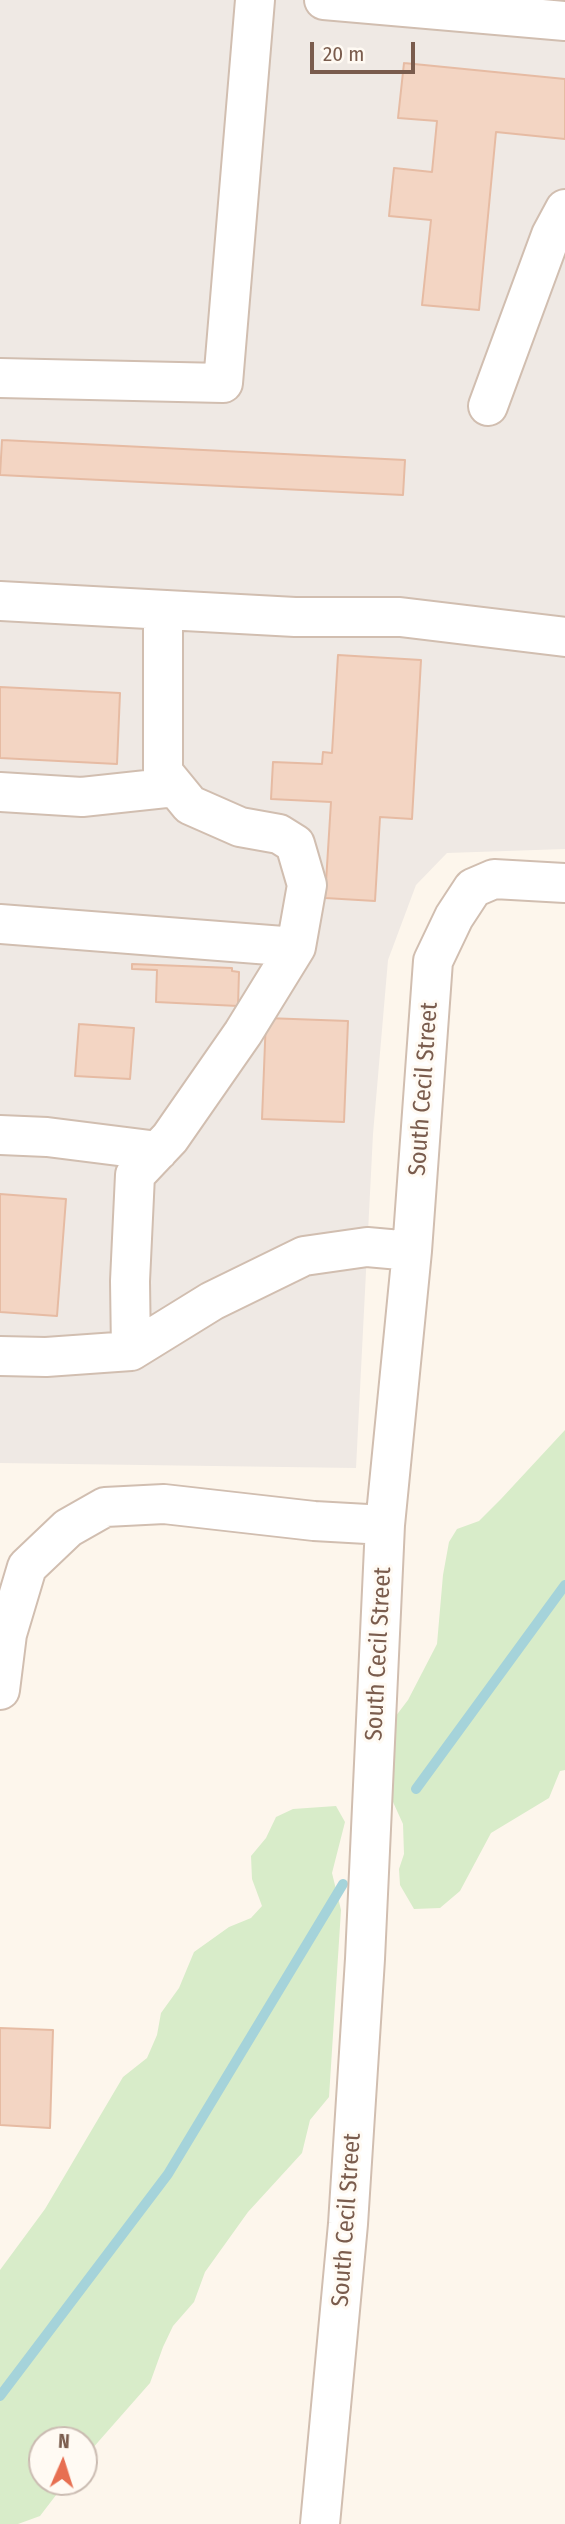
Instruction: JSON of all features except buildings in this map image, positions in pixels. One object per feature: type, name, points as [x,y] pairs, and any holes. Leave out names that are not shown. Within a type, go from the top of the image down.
[{"type":"street","points":[[0,377],[223,383],[255,0]]},
{"type":"street","points":[[324,0],[565,21]]},
{"type":"street","points":[[488,406],[551,235],[565,209]]},
{"type":"street","points":[[0,601],[295,617],[400,617],[565,636]]},
{"type":"street","points":[[131,1351],[130,1281],[135,1175],[158,1151],[243,1033],[296,947],[307,886],[295,844],[279,834],[240,827],[190,805],[163,772],[163,610]]},
{"type":"street","points":[[0,792],[82,797],[175,787]]},
{"type":"street","name":"South Cecil Street","points":[[320,2524],[348,2224],[365,1959],[385,1525],[412,1251],[433,961],[454,917],[473,888],[494,879],[565,883]]},
{"type":"street","points":[[0,924],[296,947]]},
{"type":"street","points":[[0,1135],[47,1137],[158,1151]]},
{"type":"street","points":[[0,1356],[46,1357],[131,1351],[212,1301],[304,1256],[367,1247],[412,1251]]},
{"type":"street","points":[[0,1690],[7,1634],[27,1567],[68,1528],[105,1507],[164,1504],[314,1521],[385,1525]]},
{"type":"shaded area","points":[[0,0],[565,0],[565,849],[447,853],[416,885],[388,960],[373,1134],[356,1468],[0,1463]]},
{"type":"green space","points":[[565,1430],[565,1770],[560,1771],[549,1798],[491,1833],[460,1891],[440,1908],[414,1909],[400,1885],[399,1869],[404,1854],[403,1824],[393,1802],[392,1721],[408,1700],[437,1644],[443,1575],[449,1542],[457,1529],[479,1521]]},
{"type":"green space","points":[[336,1806],[345,1822],[332,1873],[341,1910],[329,2097],[310,2120],[302,2153],[248,2212],[205,2272],[194,2302],[173,2326],[150,2383],[98,2442],[98,2426],[28,2426],[28,2496],[55,2496],[40,2516],[18,2524],[0,2524],[0,2270],[45,2209],[123,2077],[147,2058],[157,2035],[161,2013],[179,1988],[194,1952],[229,1927],[251,1918],[262,1906],[252,1879],[251,1856],[266,1838],[276,1817],[293,1809]]},
{"type":"waterway","points":[[416,1789],[565,1585]]},
{"type":"waterway","points":[[0,2396],[168,2174],[343,1884]]}]
